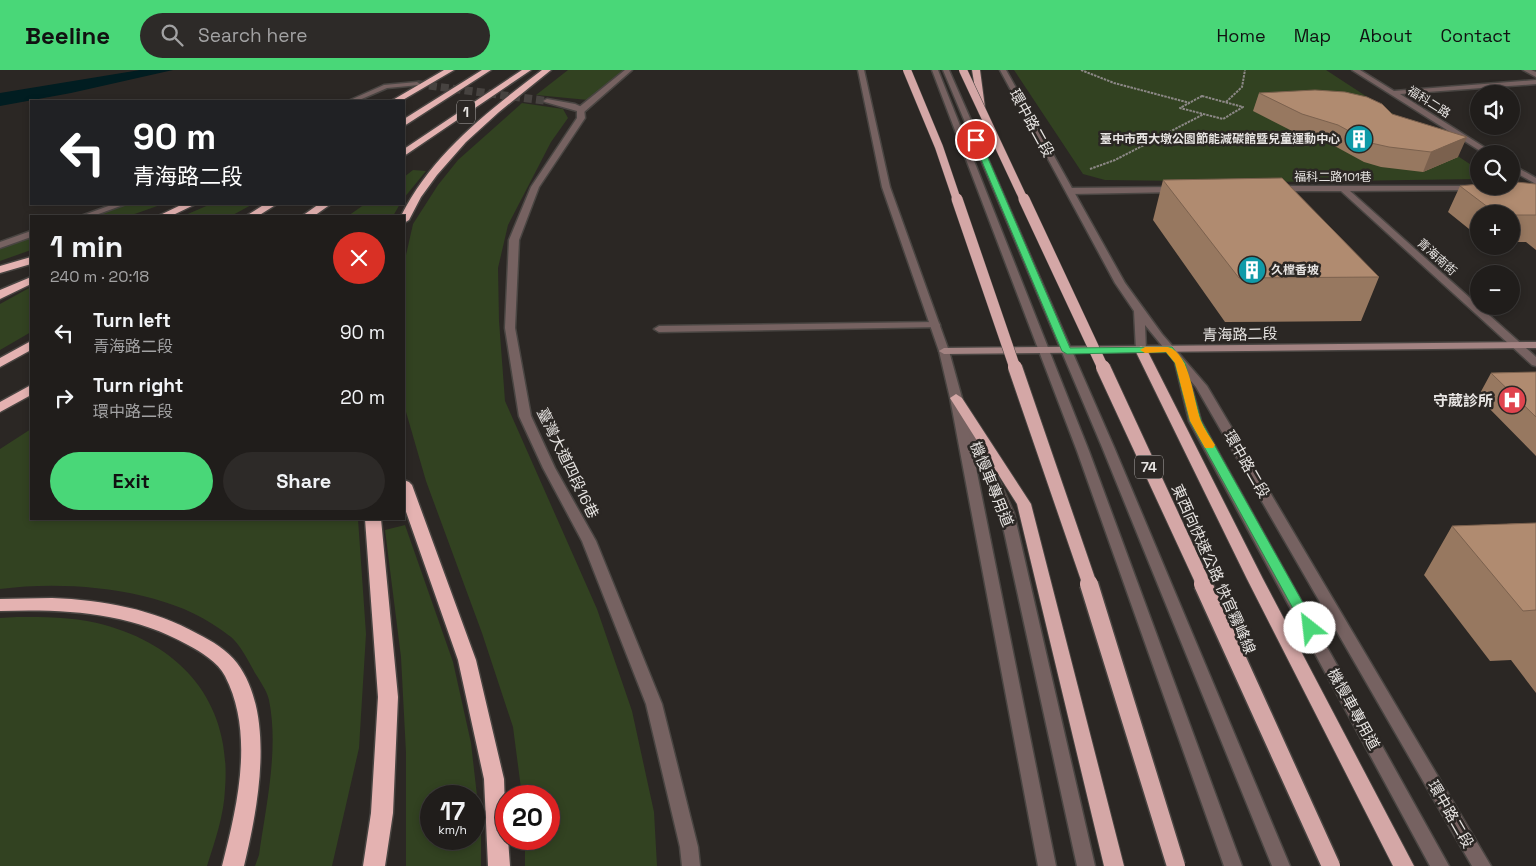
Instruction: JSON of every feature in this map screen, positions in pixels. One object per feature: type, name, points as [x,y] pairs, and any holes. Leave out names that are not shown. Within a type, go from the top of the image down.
[{"type":"highway","points":[[398,100],[450,70]]},
{"type":"highway","name":"1","points":[[405,122],[487,70]]},
{"type":"highway","name":"1","points":[[405,152],[527,70]]},
{"type":"highway","points":[[405,218],[420,190],[453,152],[498,109],[547,70]]},
{"type":"highway","points":[[907,70],[939,147],[1087,576],[1176,866]]},
{"type":"highway","name":"東西向快速公路 快官霧峰線","points":[[963,70],[1152,472],[1330,866]]},
{"type":"highway","name":"74","points":[[976,70],[983,113]]},
{"type":"highway","points":[[165,215],[189,205]]},
{"type":"highway","points":[[253,215],[270,205]]},
{"type":"highway","points":[[309,215],[324,205]]},
{"type":"highway","points":[[161,215],[175,211]]},
{"type":"highway","points":[[0,270],[30,260]]},
{"type":"highway","points":[[0,296],[30,281]]},
{"type":"highway","points":[[0,363],[30,346]]},
{"type":"highway","points":[[1141,350],[1256,579],[1404,866]]},
{"type":"highway","points":[[0,408],[30,390]]},
{"type":"highway","points":[[956,398],[1024,504],[1114,866]]},
{"type":"highway","points":[[405,488],[467,660],[494,779],[499,866]]},
{"type":"highway","points":[[373,520],[388,697],[382,813],[374,866]]},
{"type":"highway","points":[[0,605],[34,603],[77,604],[115,609],[150,618],[182,632],[210,649],[233,671],[246,705],[251,740],[250,779],[243,825],[233,866]]},
{"type":"main road","name":"青海路二段","points":[[944,352],[1536,345]]},
{"type":"street","points":[[547,101],[572,106],[581,110],[629,70]]},
{"type":"street","points":[[861,70],[886,187],[944,352],[956,398],[1047,866]]},
{"type":"street","points":[[935,70],[1083,451],[1233,866]]},
{"type":"street","points":[[946,70],[1067,351],[1281,866]]},
{"type":"street","name":"環中路二段","points":[[1003,70],[1120,283],[1168,350],[1201,386],[1482,866]]},
{"type":"street","name":"福科二路","points":[[1355,70],[1476,145]]},
{"type":"street","points":[[1526,70],[1536,75]]},
{"type":"street","points":[[1392,93],[1536,82]]},
{"type":"street","points":[[354,100],[386,86],[417,84]]},
{"type":"street","name":"臺灣大道四段16巷","points":[[581,110],[581,118],[535,187],[514,240],[510,328],[524,416],[588,541],[654,704],[689,847],[690,866]]},
{"type":"street","points":[[1520,172],[1536,182]]},
{"type":"street","name":"福科二路101巷","points":[[1265,190],[1470,188]]},
{"type":"street","points":[[1526,188],[1536,188]]},
{"type":"street","name":"青海南街","points":[[1343,189],[1536,363]]},
{"type":"street","points":[[1071,191],[1188,190]]},
{"type":"street","points":[[88,215],[119,205]]},
{"type":"street","points":[[0,245],[30,234]]},
{"type":"street","points":[[1139,312],[1141,350]]},
{"type":"street","points":[[659,329],[935,325]]},
{"type":"street","name":"機慢車專用道","points":[[1180,363],[1195,421],[1440,866]]},
{"type":"street","name":"機慢車專用道","points":[[956,398],[1007,513],[1086,866]]},
{"type":"path","points":[[1081,70],[1114,83],[1190,103]]},
{"type":"path","points":[[1225,102],[1242,87],[1245,70]]},
{"type":"path","points":[[1202,96],[1243,107],[1223,119],[1180,108],[1190,103],[1202,96]]},
{"type":"path","points":[[1083,172],[1115,160],[1204,114]]},
{"type":"green space","points":[[568,70],[625,70],[588,100],[536,95]]},
{"type":"green space","points":[[1014,70],[1326,70],[1470,164],[1470,179],[1262,182],[1105,180],[1083,174]]},
{"type":"green space","points":[[522,103],[563,109],[568,118],[551,142],[508,225],[498,268],[499,321],[505,401],[597,609],[632,711],[654,812],[657,866],[525,866],[525,850],[560,850],[560,785],[521,785],[513,727],[482,633],[426,481],[405,408],[405,260],[413,224],[438,185],[458,160]]},
{"type":"green space","points":[[413,170],[426,171],[405,197],[405,176]]},
{"type":"green space","points":[[126,205],[160,205],[132,215],[98,215]]},
{"type":"green space","points":[[209,205],[251,205],[233,215],[185,215]]},
{"type":"green space","points":[[364,205],[399,205],[394,215],[349,215]]},
{"type":"green space","points":[[30,238],[30,250],[0,261],[0,248]]},
{"type":"green space","points":[[30,288],[30,333],[0,350],[0,304]]},
{"type":"green space","points":[[30,430],[30,520],[358,520],[366,634],[359,748],[332,866],[255,866],[259,855],[268,797],[272,758],[272,719],[269,700],[265,690],[243,652],[232,638],[197,615],[171,604],[143,596],[114,590],[84,587],[26,586],[0,589],[0,449]]},
{"type":"green space","points":[[405,525],[453,662],[471,743],[476,785],[420,785],[420,850],[481,850],[481,866],[406,866],[406,753],[401,657],[385,530]]},
{"type":"green space","points":[[0,618],[77,620],[97,623],[127,632],[153,645],[176,661],[195,680],[209,703],[220,729],[225,757],[223,808],[207,866],[0,866]]},
{"type":"water","points":[[140,70],[173,70],[71,93],[0,106],[0,93]]},
{"type":"building","points":[[1315,90],[1345,92],[1367,97],[1382,104],[1392,114],[1467,137],[1431,152],[1389,147],[1371,143],[1338,125],[1302,114],[1259,93]]},
{"type":"building","points":[[1282,178],[1379,277],[1239,278],[1163,180]]},
{"type":"building","points":[[1520,182],[1536,184],[1536,215],[1520,215],[1520,205],[1485,205],[1472,195],[1520,195]]},
{"type":"building","points":[[1470,185],[1470,194],[1460,186]]},
{"type":"building","points":[[1536,372],[1536,417],[1491,373]]},
{"type":"building","points":[[1536,523],[1536,610],[1523,611],[1452,526]]},
{"type":"tunnel","points":[[417,84],[547,101]]},
{"type":"slow traffic","points":[[1145,350],[1168,350],[1180,363],[1195,421],[1209,445]]},
{"type":"place","name":"臺中市西大墩公園節能減碳館暨兒童運動中心","points":[[1359,139]]},
{"type":"place","name":"久樘香坡","points":[[1252,270]]},
{"type":"place","name":"守葳診所","points":[[1512,400]]},
{"type":"route","points":[[976,140],[1067,351],[1168,350],[1180,363],[1195,421],[1310,628]]}]
